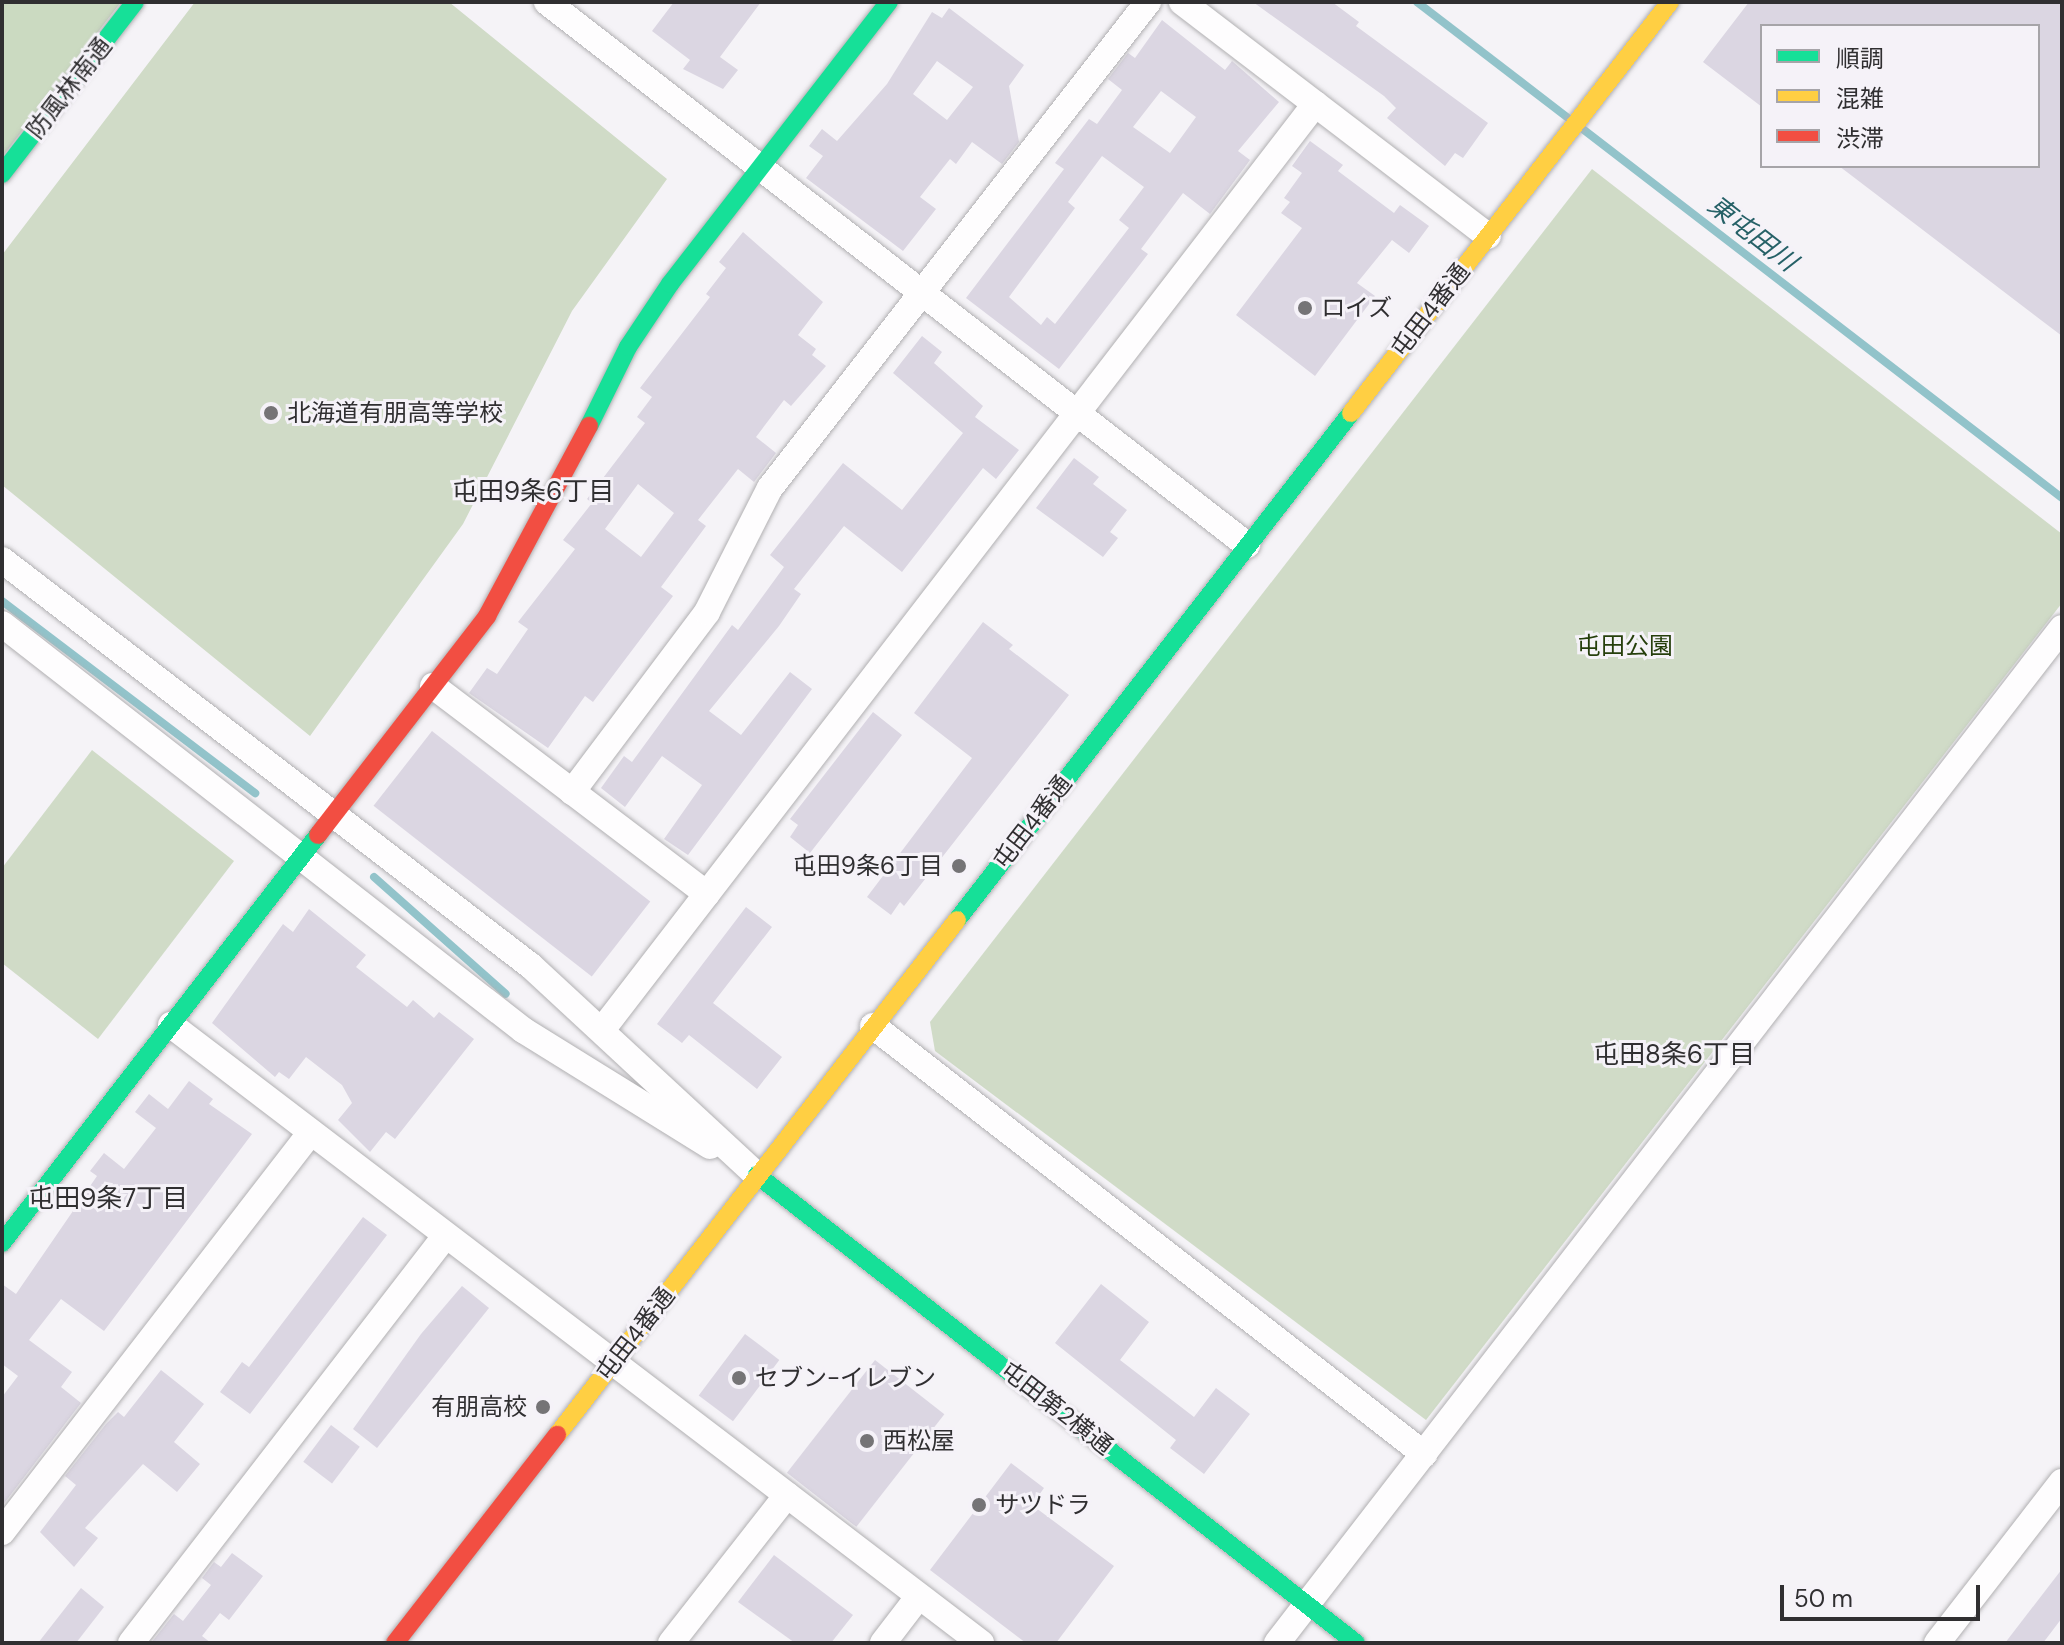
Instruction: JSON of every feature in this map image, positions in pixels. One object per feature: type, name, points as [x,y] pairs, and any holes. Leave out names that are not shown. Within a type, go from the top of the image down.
[{"type":"street","name":"防風林南通","points":[[2,174],[135,2]]},
{"type":"street","points":[[547,2],[1247,545]]},
{"type":"street","points":[[2,1243],[487,616],[541,523],[628,347],[889,2]]},
{"type":"street","points":[[572,792],[707,612],[770,488],[1148,2]]},
{"type":"street","points":[[1182,2],[1488,236]]},
{"type":"street","name":"屯田4番通","points":[[395,1643],[1670,2]]},
{"type":"street","points":[[602,1030],[1080,415],[1315,104]]},
{"type":"street","points":[[2,560],[531,966],[757,1175]]},
{"type":"street","points":[[2,624],[523,1030],[757,1175]]},
{"type":"street","points":[[1277,1643],[2062,628]]},
{"type":"street","points":[[433,686],[707,894]]},
{"type":"street","points":[[171,1025],[981,1643]]},
{"type":"street","points":[[873,1026],[1424,1454]]},
{"type":"street","points":[[2,1532],[311,1132]]},
{"type":"street","name":"屯田第2横通","points":[[757,1175],[1308,1602],[1356,1643]]},
{"type":"street","points":[[131,1643],[446,1235]]},
{"type":"street","points":[[1937,1643],[2062,1482]]},
{"type":"street","points":[[671,1643],[787,1495]]},
{"type":"street","points":[[883,1643],[919,1596]]},
{"type":"green space","points":[[2,2],[121,2],[2,157]]},
{"type":"green space","name":"北海道有朋高等学校","points":[[195,2],[449,2],[667,179],[572,311],[463,524],[310,736],[2,485],[2,255]]},
{"type":"green space","name":"屯田公園","points":[[1592,169],[2062,534],[2062,603],[1426,1420],[935,1051],[930,1022]]},
{"type":"green space","points":[[92,750],[234,861],[98,1039],[2,963],[2,868]]},
{"type":"building","points":[[674,2],[761,2],[720,57],[738,70],[723,89],[683,69],[690,60],[652,31]]},
{"type":"building","points":[[1253,2],[1332,2],[1359,22],[1356,26],[1488,123],[1463,158],[1455,153],[1445,166],[1387,118],[1396,108],[1384,96]]},
{"type":"building","points":[[1749,2],[2062,2],[2062,336],[1842,168],[2040,168],[2040,24],[1760,24],[1760,105],[1703,62]]},
{"type":"building","points":[[949,8],[1024,65],[1009,86],[1019,142],[1002,164],[972,142],[956,164],[950,159],[920,197],[936,209],[903,251],[806,178],[823,156],[809,146],[822,129],[837,141],[887,84],[932,12],[942,18]],"holes":[[[937,61],[973,87],[947,120],[913,94]]]},
{"type":"building","points":[[1162,20],[1225,70],[1232,61],[1279,102],[1238,151],[1250,160],[1210,214],[1183,193],[1141,249],[1148,254],[1059,369],[966,298],[1064,169],[1055,163],[1089,119],[1097,124],[1122,90],[1108,79],[1128,53],[1135,58]],"holes":[[[1161,91],[1196,117],[1170,153],[1133,127]],[[1102,156],[1144,187],[1119,220],[1129,228],[1055,324],[1047,317],[1041,325],[1009,297],[1075,208],[1068,202]]]},
{"type":"building","points":[[1310,141],[1343,165],[1338,171],[1394,213],[1400,205],[1429,226],[1409,253],[1392,240],[1357,283],[1375,296],[1315,376],[1236,315],[1302,228],[1281,213],[1290,202],[1284,198],[1302,173],[1292,166]]},
{"type":"building","points":[[743,232],[823,302],[798,335],[816,349],[812,355],[826,366],[791,406],[784,400],[756,437],[776,453],[754,482],[738,469],[698,520],[706,526],[661,587],[673,596],[593,702],[585,696],[548,748],[469,693],[487,668],[497,674],[528,629],[518,622],[575,549],[563,540],[592,503],[587,499],[645,423],[637,417],[652,397],[640,388],[710,297],[706,294],[726,268],[719,262]],"holes":[[[638,484],[674,513],[641,557],[605,529]]]},
{"type":"building","points":[[922,336],[942,352],[934,363],[983,406],[975,417],[1019,450],[996,479],[983,468],[902,572],[844,526],[794,589],[801,594],[779,626],[709,711],[741,735],[790,672],[812,689],[688,855],[664,839],[702,785],[662,756],[625,807],[601,788],[624,756],[632,762],[732,625],[738,630],[784,567],[770,555],[843,463],[902,510],[963,433],[893,373]]},
{"type":"building","points":[[1074,458],[1099,477],[1093,484],[1127,510],[1110,532],[1118,538],[1103,557],[1036,508]]},
{"type":"building","points":[[983,622],[1013,645],[1009,649],[1069,695],[904,906],[900,902],[891,915],[867,897],[972,758],[914,713]]},
{"type":"building","points":[[873,712],[902,735],[810,853],[790,837],[798,825],[790,819]]},
{"type":"building","points":[[432,731],[650,902],[592,976],[374,806]]},
{"type":"building","points":[[746,907],[772,927],[713,1003],[782,1057],[757,1089],[689,1035],[682,1043],[657,1024]]},
{"type":"building","points":[[309,909],[366,955],[356,967],[407,1007],[413,1000],[434,1018],[439,1012],[474,1039],[395,1139],[386,1132],[370,1152],[338,1120],[352,1103],[342,1085],[306,1057],[289,1079],[279,1072],[275,1077],[212,1023],[283,924],[293,932]]},
{"type":"building","points":[[189,1081],[213,1099],[209,1104],[252,1134],[104,1331],[61,1299],[29,1340],[72,1372],[61,1387],[81,1403],[2,1506],[2,1397],[18,1376],[2,1364],[2,1284],[16,1294],[97,1176],[90,1171],[104,1153],[124,1169],[156,1128],[135,1112],[149,1094],[168,1109]]},
{"type":"building","points":[[363,1217],[387,1235],[250,1414],[220,1392],[242,1362],[249,1367]]},
{"type":"building","points":[[1101,1284],[1149,1322],[1120,1360],[1194,1417],[1216,1388],[1250,1414],[1204,1474],[1170,1448],[1176,1440],[1055,1343]]},
{"type":"building","points":[[462,1286],[489,1308],[377,1448],[353,1429],[421,1334]]},
{"type":"building","name":"セブン-イレブン","points":[[745,1334],[779,1360],[733,1421],[699,1395]]},
{"type":"building","points":[[875,1360],[944,1414],[856,1527],[787,1473]]},
{"type":"building","points":[[161,1370],[204,1404],[174,1442],[200,1464],[177,1492],[143,1464],[85,1528],[98,1538],[74,1567],[40,1532],[76,1485],[65,1476],[106,1424],[118,1412],[124,1417]]},
{"type":"building","points":[[331,1425],[360,1447],[332,1483],[303,1462]]},
{"type":"building","points":[[1011,1463],[1044,1488],[1032,1505],[1114,1566],[1056,1643],[1026,1643],[930,1570]]},
{"type":"building","points":[[232,1553],[263,1576],[229,1620],[220,1613],[202,1636],[211,1643],[151,1643],[174,1614],[183,1621],[211,1585],[202,1578],[214,1562],[221,1567]]},
{"type":"building","points":[[774,1555],[853,1615],[831,1643],[795,1643],[738,1602]]},
{"type":"building","points":[[2062,1569],[2062,1618],[2043,1643],[2005,1643]]},
{"type":"building","points":[[81,1588],[104,1607],[76,1643],[38,1643]]},
{"type":"waterway","name":"東屯田川","points":[[1417,2],[1567,117]]},
{"type":"waterway","name":"東屯田川","points":[[1584,130],[2062,498]]},
{"type":"waterway","points":[[2,601],[255,793]]},
{"type":"waterway","points":[[374,877],[506,994]]},
{"type":"traffic: fast","points":[[2,174],[135,2]]},
{"type":"traffic: fast","points":[[589,426],[628,347],[670,284],[889,2]]},
{"type":"traffic: fast","points":[[957,920],[1351,413]]},
{"type":"traffic: fast","points":[[2,1243],[318,835]]},
{"type":"traffic: fast","points":[[757,1175],[1356,1643]]},
{"type":"traffic: slow","points":[[1351,413],[1670,2]]},
{"type":"traffic: slow","points":[[557,1435],[957,920]]},
{"type":"traffic: jam","points":[[318,835],[487,616],[589,426]]},
{"type":"traffic: jam","points":[[395,1643],[557,1435]]},
{"type":"place","name":"ロイズ","points":[[1305,308]]},
{"type":"place","name":"北海道有朋高等学校","points":[[271,413]]},
{"type":"place","name":"屯田9条6丁目","points":[[959,866]]},
{"type":"place","name":"セブン-イレブン","points":[[739,1378]]},
{"type":"place","name":"有朋高校","points":[[543,1407]]},
{"type":"place","name":"西松屋","points":[[867,1441]]},
{"type":"place","name":"サツドラ","points":[[979,1505]]},
{"type":"district","name":"屯田9条6丁目","points":[[533,492]]},
{"type":"district","name":"屯田8条6丁目","points":[[1674,1055]]},
{"type":"district","name":"屯田9条7丁目","points":[[108,1199]]}]
